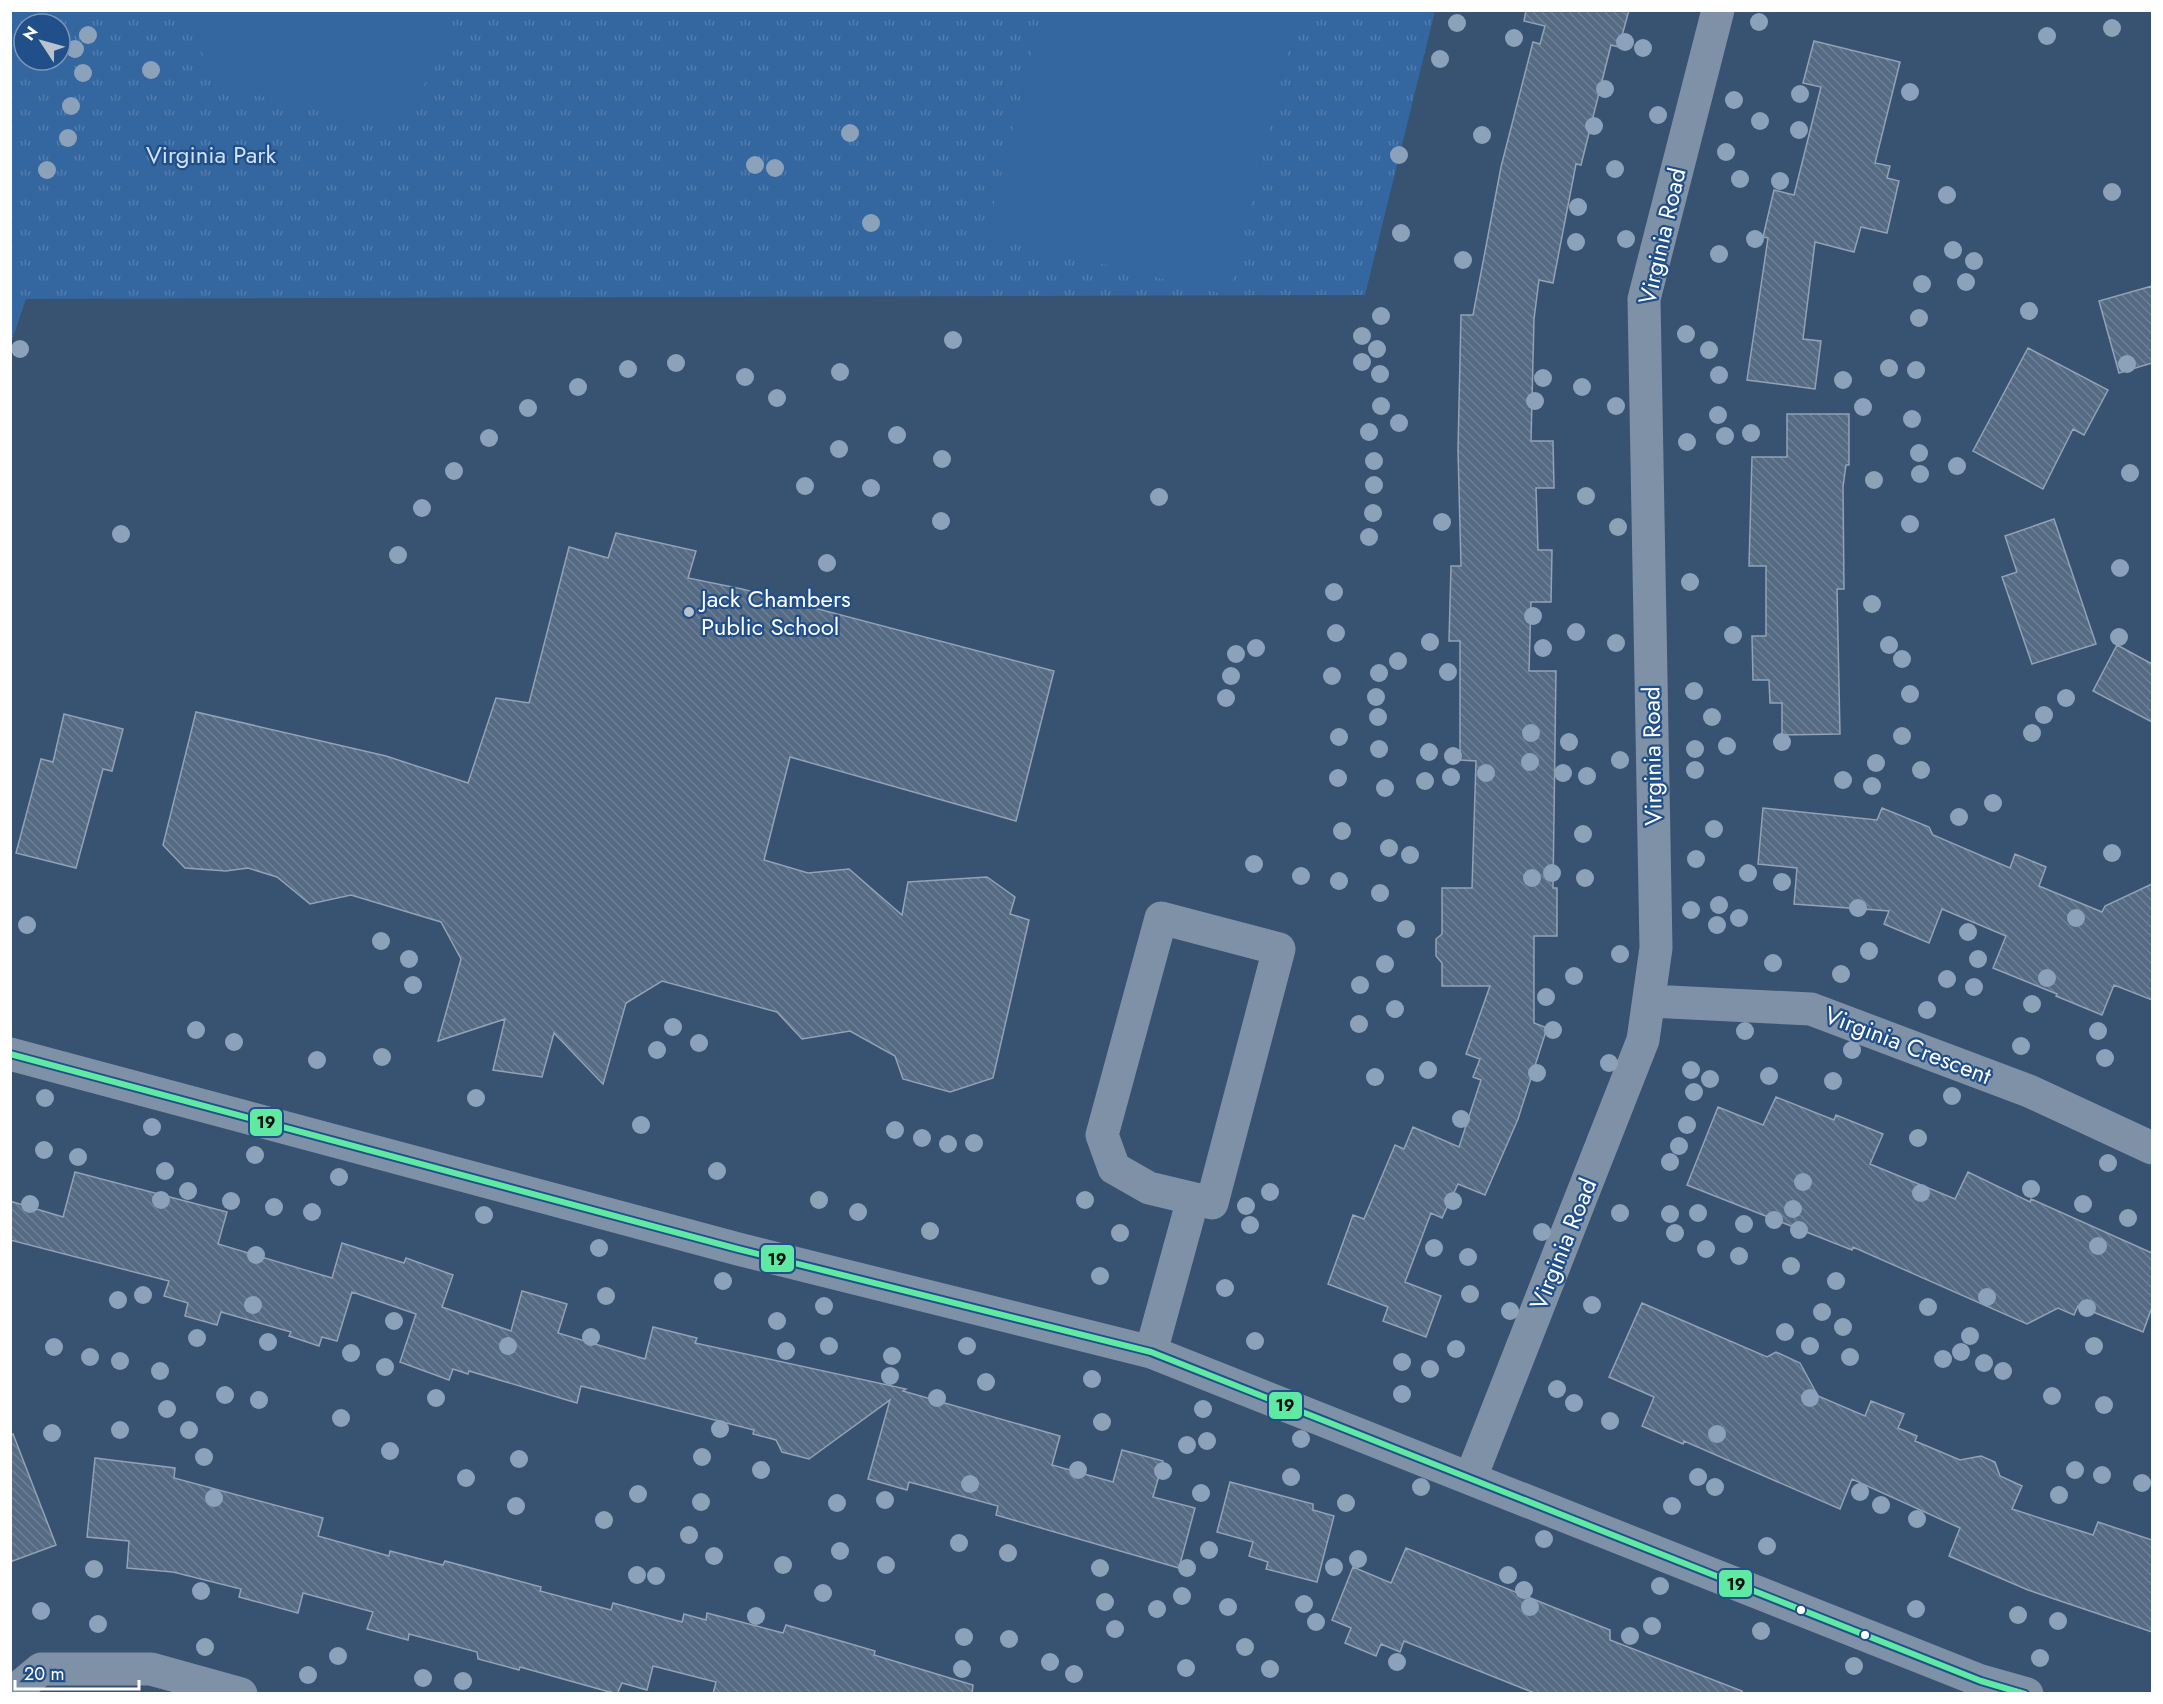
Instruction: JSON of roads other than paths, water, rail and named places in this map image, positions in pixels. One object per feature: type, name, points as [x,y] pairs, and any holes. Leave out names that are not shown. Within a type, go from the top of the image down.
[{"type":"street","name":"Virginia Road","points":[[1471,1477],[1643,1040],[1650,1001],[1656,948],[1644,299],[1718,10]]},
{"type":"street","points":[[1161,918],[1279,949],[1212,1203],[1193,1199],[1149,1188],[1114,1168],[1102,1135],[1161,918]]},
{"type":"street","name":"Virginia Crescent","points":[[1650,1001],[1811,1009],[2029,1091],[2152,1148]]},
{"type":"street","points":[[10,1054],[738,1250],[1151,1352],[1471,1477],[1979,1687],[2027,1694]]},
{"type":"street","points":[[1151,1352],[1193,1199]]},
{"type":"street","points":[[11,1694],[41,1669],[151,1669],[241,1694]]},
{"type":"place","name":"Jack Chambers Public School","points":[[689,612]]},
{"type":"park label","name":"Virginia Park","points":[[211,154]]}]
